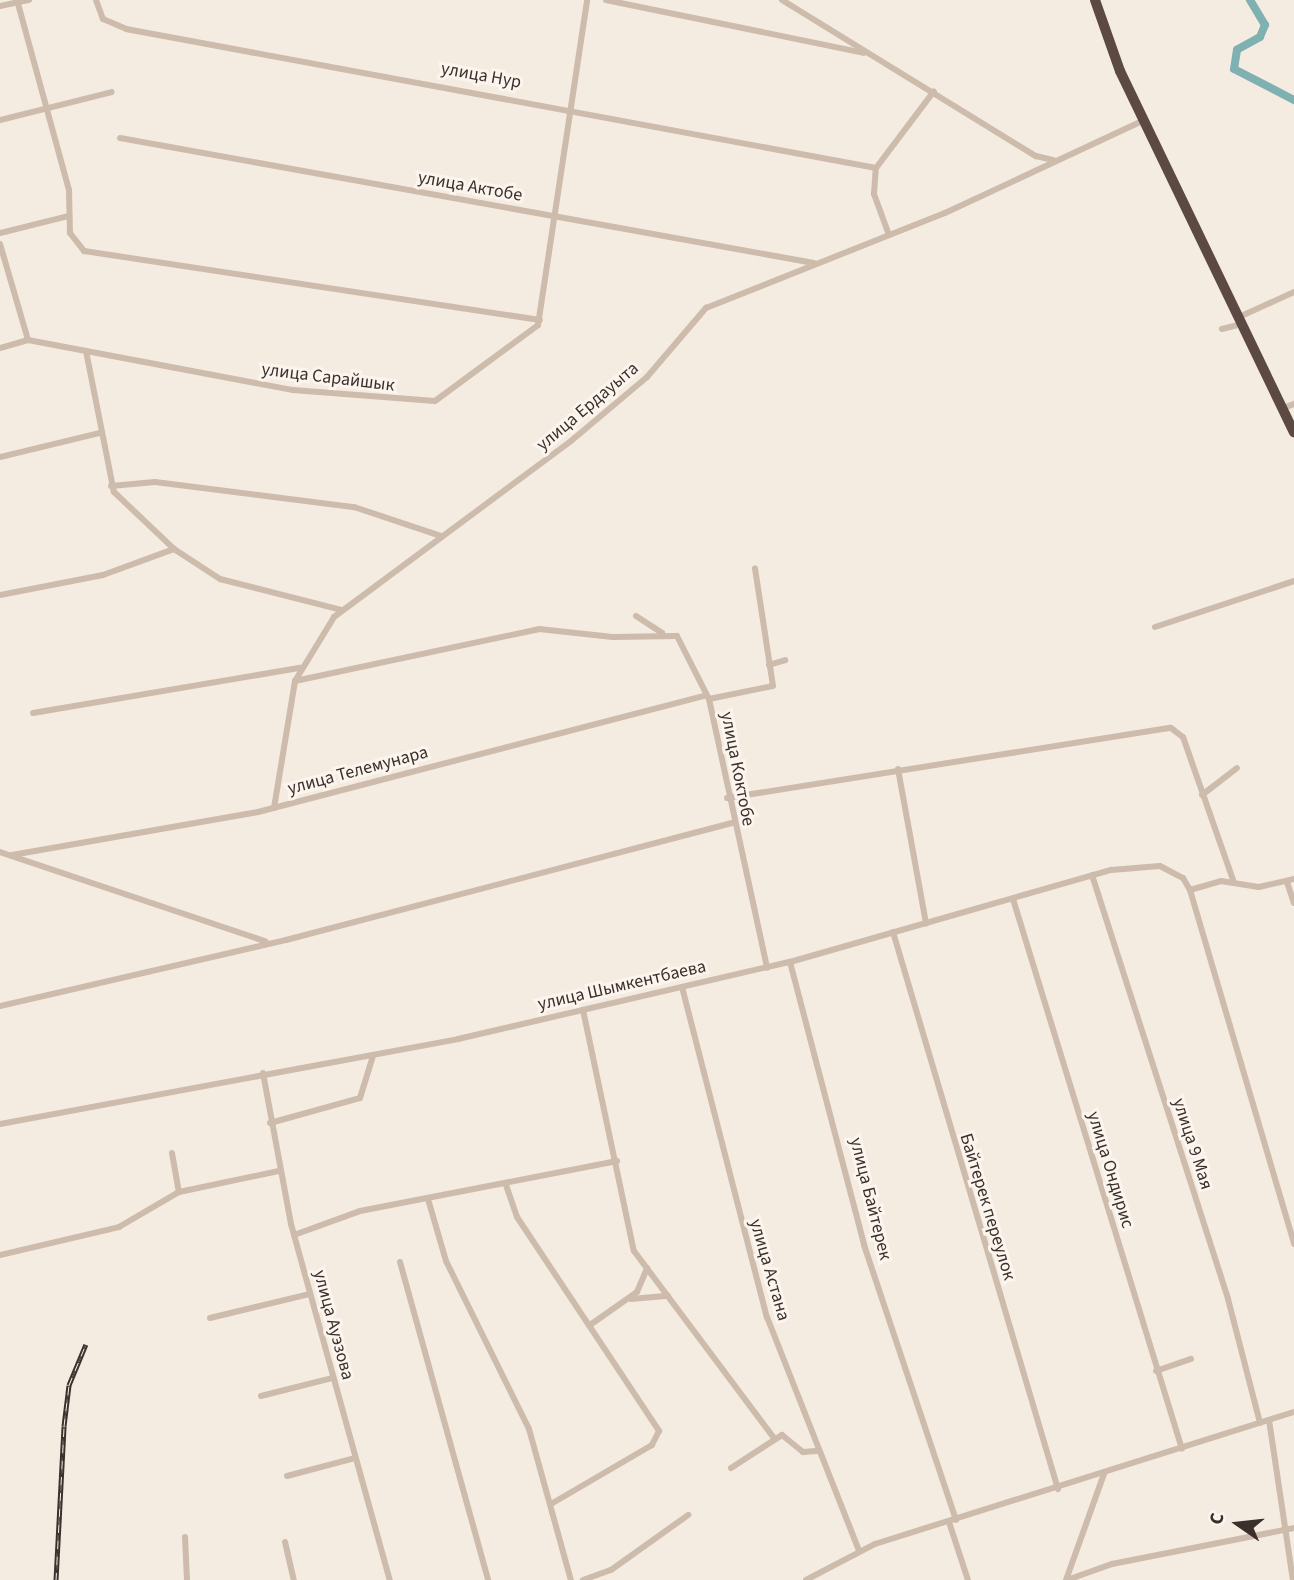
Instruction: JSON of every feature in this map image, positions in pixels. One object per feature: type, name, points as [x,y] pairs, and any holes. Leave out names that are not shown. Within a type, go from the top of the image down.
[{"type":"highway","points":[[1095,0],[1144,120],[1241,321],[1288,406],[1294,432]]},
{"type":"street","points":[[0,6],[29,0]]},
{"type":"street","name":"улица Нур","points":[[96,0],[103,19],[126,29],[573,107],[876,168]]},
{"type":"street","points":[[18,1],[69,190],[68,216],[75,243],[92,251],[540,320],[587,0]]},
{"type":"street","points":[[606,0],[871,55]]},
{"type":"street","points":[[782,0],[1036,156],[1055,160]]},
{"type":"street","points":[[889,235],[874,194],[876,168],[934,91]]},
{"type":"street","points":[[0,120],[112,92]]},
{"type":"street","name":"улица Ердауыта","points":[[274,808],[295,681],[300,668],[342,610],[602,416],[647,377],[706,308],[889,235],[1144,120]]},
{"type":"street","name":"улица Актобе","points":[[120,138],[816,263]]},
{"type":"street","points":[[0,233],[68,216]]},
{"type":"street","points":[[0,244],[28,340],[0,348]]},
{"type":"street","points":[[1223,328],[1294,292]]},
{"type":"street","name":"улица Сарайшык","points":[[28,340],[293,390],[430,403],[540,320]]},
{"type":"street","points":[[86,351],[111,486],[174,550],[220,579],[342,610]]},
{"type":"street","points":[[0,457],[100,433]]},
{"type":"street","points":[[111,486],[155,482],[354,507],[441,536]]},
{"type":"street","points":[[0,595],[103,575],[174,550]]},
{"type":"street","points":[[755,568],[769,665],[785,660]]},
{"type":"street","points":[[1155,627],[1294,581]]},
{"type":"street","name":"улица Коктобе","points":[[636,616],[662,633],[685,641],[708,697],[732,823],[767,968]]},
{"type":"street","points":[[295,681],[517,631],[613,638],[662,633]]},
{"type":"street","name":"улица Телемунара","points":[[12,855],[274,808],[708,697],[773,686],[769,665]]},
{"type":"street","points":[[33,713],[300,668]]},
{"type":"street","points":[[727,798],[898,769],[1177,730],[1233,880]]},
{"type":"street","points":[[1202,795],[1237,768]]},
{"type":"street","points":[[898,769],[926,923]]},
{"type":"street","points":[[0,1006],[732,823]]},
{"type":"street","points":[[0,852],[265,941]]},
{"type":"street","name":"улица Шымкентбаева","points":[[0,1124],[263,1073],[373,1056],[583,1010],[790,962],[1092,875],[1160,866],[1183,878],[1190,890]]},
{"type":"street","name":"улица 9 Мая","points":[[1092,875],[1231,1310],[1260,1423]]},
{"type":"street","points":[[1294,903],[1290,880],[1259,887],[1233,880],[1190,890],[1294,1244]]},
{"type":"street","name":"улица Ондирис","points":[[1013,899],[1182,1449]]},
{"type":"street","name":"Байтерек переулок","points":[[893,932],[1058,1489]]},
{"type":"street","name":"улица Байтерек","points":[[790,962],[864,1245],[952,1521],[968,1580]]},
{"type":"street","name":"улица Астана","points":[[682,987],[761,1296],[816,1451],[859,1551]]},
{"type":"street","points":[[583,1010],[634,1251],[775,1438]]},
{"type":"street","points":[[270,1122],[360,1098],[373,1056]]},
{"type":"street","name":"улица Ауэзова","points":[[263,1073],[279,1171],[295,1235],[332,1378],[390,1580]]},
{"type":"street","points":[[172,1153],[179,1192]]},
{"type":"street","points":[[295,1235],[360,1211],[506,1185],[617,1161]]},
{"type":"street","points":[[0,1255],[118,1227],[179,1192],[279,1171]]},
{"type":"street","points":[[506,1185],[517,1217],[659,1431],[652,1445],[551,1504]]},
{"type":"street","points":[[428,1199],[446,1261],[529,1429],[571,1580]]},
{"type":"street","points":[[400,1262],[488,1580]]},
{"type":"street","points":[[590,1325],[629,1299],[646,1280],[646,1266]]},
{"type":"street","points":[[210,1318],[310,1294]]},
{"type":"street","points":[[629,1299],[668,1296]]},
{"type":"street","points":[[1156,1371],[1191,1359]]},
{"type":"street","points":[[261,1396],[332,1378]]},
{"type":"street","points":[[806,1580],[859,1551],[1294,1412]]},
{"type":"street","points":[[1269,1420],[1293,1580]]},
{"type":"street","points":[[731,1468],[775,1438],[786,1436],[803,1452],[816,1451]]},
{"type":"street","points":[[288,1476],[355,1458]]},
{"type":"street","points":[[1067,1580],[1104,1474]]},
{"type":"street","points":[[583,1580],[611,1570],[688,1515]]},
{"type":"street","points":[[1067,1580],[1112,1564],[1294,1528]]},
{"type":"street","points":[[186,1537],[187,1580]]},
{"type":"street","points":[[285,1542],[293,1580]]},
{"type":"waterway","points":[[1250,0],[1265,25],[1260,37],[1237,50],[1234,69],[1294,100]]},
{"type":"railway","points":[[56,1580],[64,1426],[69,1385],[86,1344]]}]
